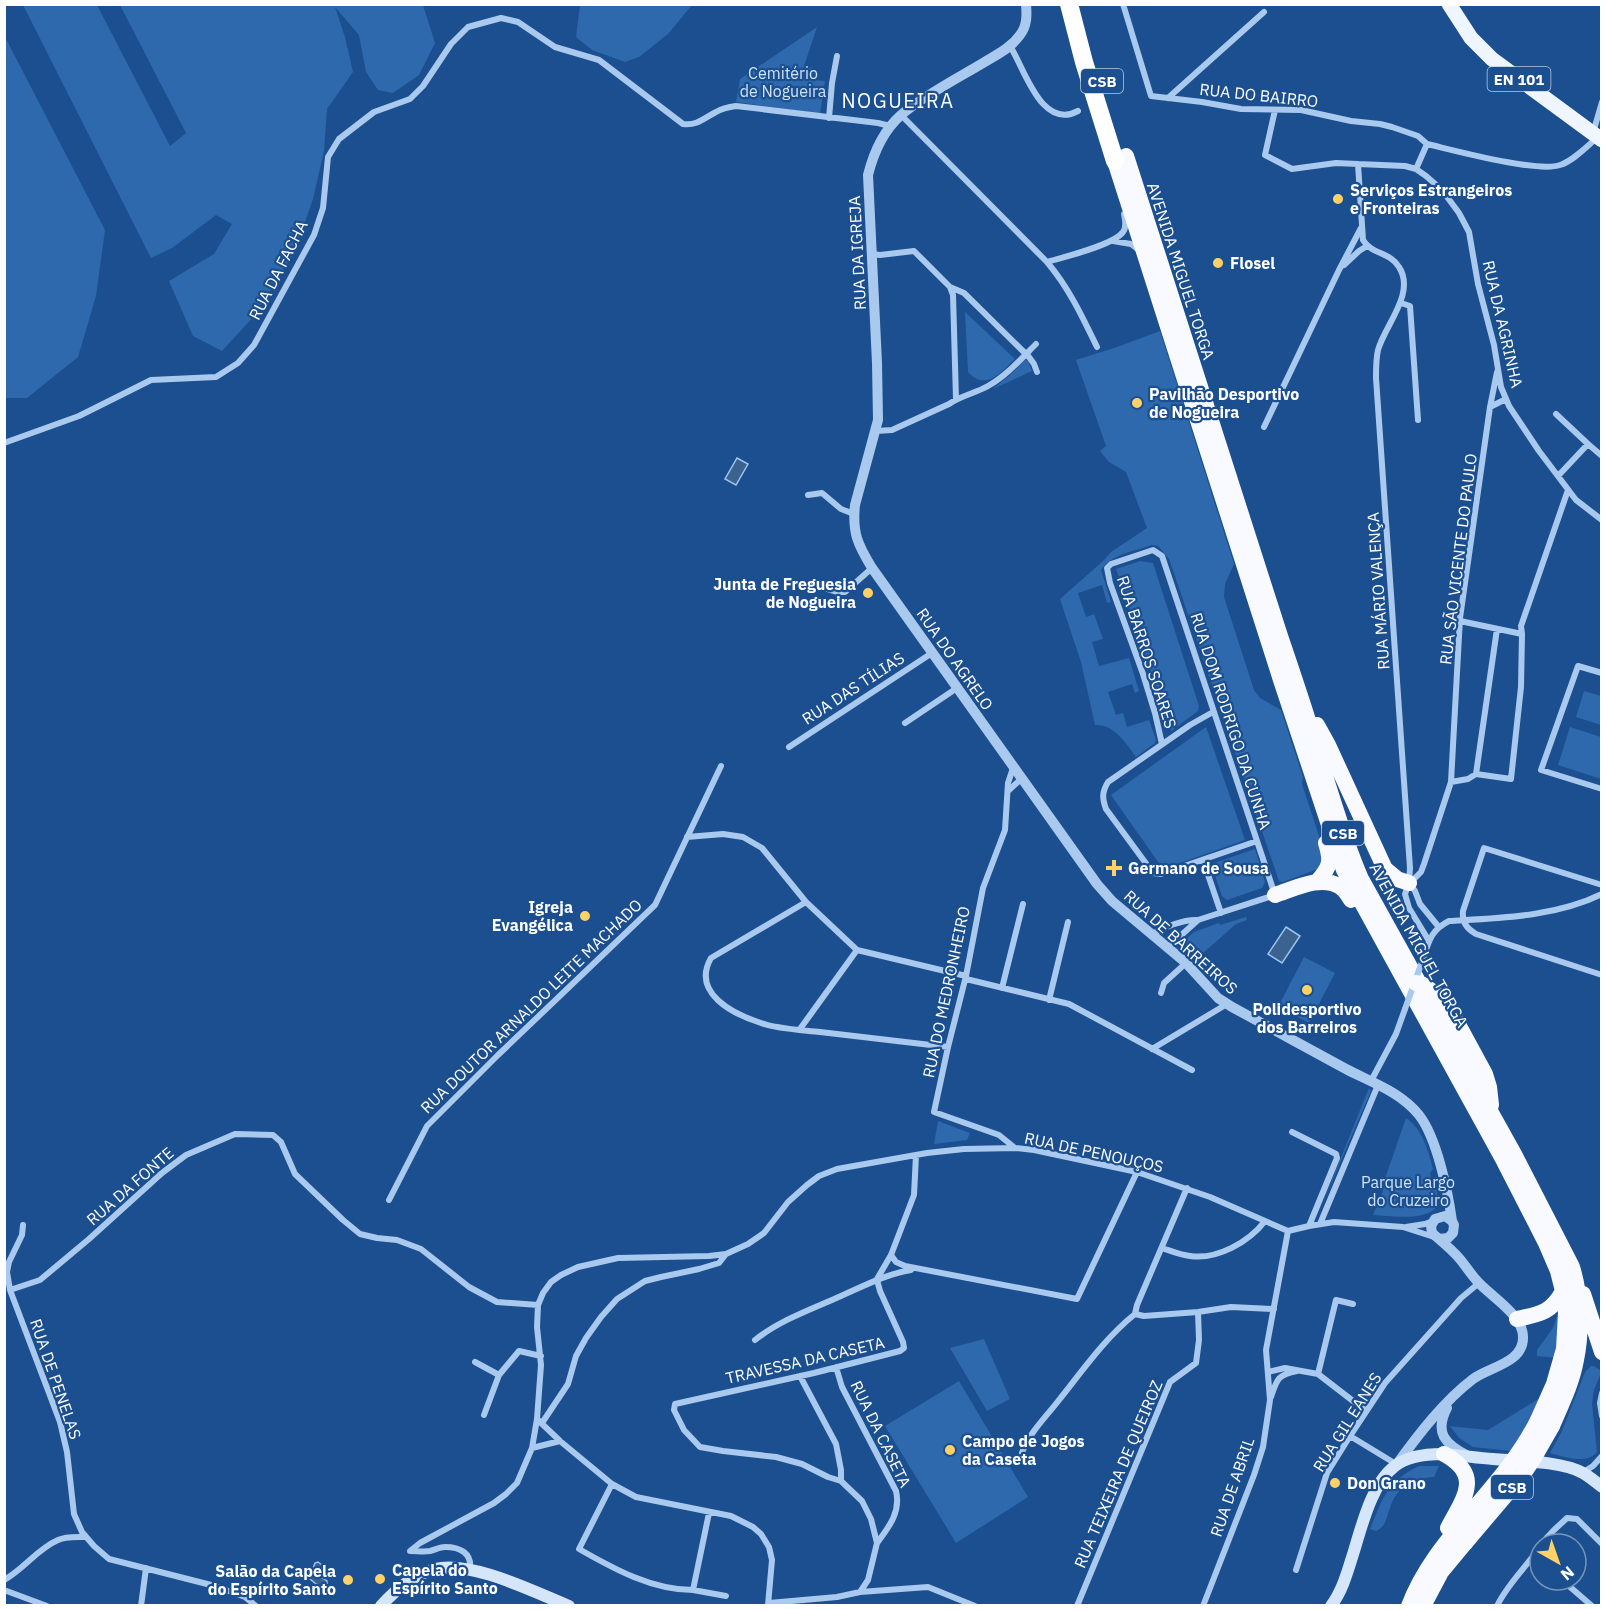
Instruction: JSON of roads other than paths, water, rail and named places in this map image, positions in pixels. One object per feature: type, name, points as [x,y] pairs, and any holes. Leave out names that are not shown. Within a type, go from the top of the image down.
[{"type":"highway","name":"CSB","points":[[1069,4],[1084,62],[1119,161]]},
{"type":"highway","name":"CSB","points":[[1081,4],[1119,161]]},
{"type":"highway","name":"AVENIDA MIGUEL TORGA","points":[[1119,161],[1145,254],[1344,870],[1513,1177],[1558,1271],[1570,1286],[1579,1309],[1576,1360],[1573,1372],[1545,1423],[1436,1555]]},
{"type":"highway","name":"AVENIDA MIGUEL TORGA","points":[[1119,161],[1300,693],[1336,813],[1358,871],[1567,1257],[1570,1286],[1564,1349],[1541,1447],[1521,1477],[1442,1572],[1424,1605]]},
{"type":"highway","points":[[1300,693],[1328,745],[1385,869],[1397,879],[1409,883]]},
{"type":"highway","points":[[1315,782],[1311,796],[1330,854],[1330,866],[1317,882]]},
{"type":"highway","points":[[1275,895],[1317,882],[1338,884],[1366,925],[1381,939]]},
{"type":"highway","points":[[1418,983],[1444,999],[1481,1065],[1489,1087],[1492,1115]]},
{"type":"highway","points":[[1517,1319],[1546,1311],[1570,1286],[1590,1313],[1602,1352]]},
{"type":"highway","points":[[1573,1372],[1590,1358],[1602,1359]]},
{"type":"highway","points":[[1434,1454],[1458,1463],[1465,1472],[1468,1486],[1466,1496],[1436,1555]]},
{"type":"highway","name":"CSB","points":[[1409,1605],[1436,1555]]},
{"type":"main road","name":"EN 101","points":[[1449,4],[1471,37],[1492,59],[1598,137]]},
{"type":"main road","points":[[1331,1605],[1344,1581],[1372,1498],[1388,1472],[1396,1464],[1434,1454],[1548,1464],[1574,1469],[1602,1487]]},
{"type":"main road","points":[[381,1605],[404,1584],[421,1574],[436,1569],[451,1568],[470,1569],[492,1575],[569,1605]]},
{"type":"street","name":"RUA DA IGREJA","points":[[872,568],[855,536],[854,514],[878,420],[868,175],[872,159],[879,141],[901,115],[1010,46],[1020,36],[1027,17],[1026,4]]},
{"type":"street","points":[[1124,7],[1130,4]]},
{"type":"street","name":"RUA DO BAIRRO","points":[[1124,7],[1151,96],[1240,109],[1301,110],[1392,127],[1418,136],[1427,144],[1515,163],[1552,167],[1568,161],[1598,137]]},
{"type":"street","points":[[1168,98],[1264,12]]},
{"type":"street","name":"RUA DA FACHA","points":[[4,443],[79,416],[151,380],[216,377],[238,363],[254,345],[314,235],[322,208],[328,157],[339,139],[374,112],[410,99],[423,86],[451,45],[468,27],[501,18],[518,22],[555,47],[599,60],[683,124],[691,125],[725,107],[736,106],[890,126]]},
{"type":"street","points":[[1010,46],[1039,99],[1052,111],[1065,116],[1078,111]]},
{"type":"street","points":[[829,118],[837,56]]},
{"type":"street","points":[[1598,137],[1602,102]]},
{"type":"street","points":[[1275,110],[1265,155],[1292,169],[1336,164],[1358,167],[1363,240],[1366,246],[1339,270]]},
{"type":"street","points":[[901,115],[1047,262],[1071,294],[1097,347]]},
{"type":"street","points":[[1416,169],[1427,144]]},
{"type":"street","points":[[1047,262],[1113,241],[1124,232],[1125,219],[1116,186],[1119,161]]},
{"type":"street","name":"RUA DA AGRINHA","points":[[1358,167],[1405,166],[1416,169],[1442,190],[1459,213],[1470,231],[1480,295],[1501,387],[1509,406],[1576,500],[1602,520]]},
{"type":"street","points":[[1264,427],[1362,226]]},
{"type":"street","points":[[1113,241],[1131,244],[1145,254]]},
{"type":"street","name":"RUA MÁRIO VALENÇA","points":[[1366,246],[1387,255],[1399,267],[1405,281],[1401,303],[1378,350],[1376,378],[1410,868],[1409,883],[1405,894],[1406,901],[1429,940]]},
{"type":"street","points":[[872,254],[914,251],[950,287],[953,295],[956,399]]},
{"type":"street","points":[[950,287],[964,292],[1026,354],[1037,372]]},
{"type":"street","name":"RUA MÁRIO VALENÇA","points":[[1401,303],[1410,306],[1418,420]]},
{"type":"street","points":[[876,431],[892,430],[989,386],[1036,344]]},
{"type":"street","name":"RUA SÃO VICENTE DO PAULO","points":[[1409,883],[1421,872],[1451,782],[1460,621],[1497,367]]},
{"type":"street","points":[[1490,407],[1506,399]]},
{"type":"street","points":[[1556,414],[1602,456]]},
{"type":"street","points":[[1558,476],[1588,444]]},
{"type":"street","points":[[1451,782],[1468,779],[1476,774],[1511,779],[1521,687],[1521,626],[1568,490]]},
{"type":"street","points":[[808,495],[822,493],[841,509],[854,514]]},
{"type":"street","name":"RUA DOM RODRIGO DA CUNHA","points":[[1107,568],[1111,564],[1153,550],[1162,556],[1275,895]]},
{"type":"street","points":[[810,584],[845,592],[872,568]]},
{"type":"street","name":"RUA DO AGRELO","points":[[872,568],[1013,768]]},
{"type":"street","name":"RUA BARROS SOARES","points":[[1107,568],[1155,713],[1162,744]]},
{"type":"street","points":[[1460,621],[1522,634]]},
{"type":"street","points":[[1476,774],[1497,629]]},
{"type":"street","name":"RUA DAS TÍLIAS","points":[[789,747],[932,652]]},
{"type":"street","points":[[1602,673],[1578,666],[1541,770],[1602,789]]},
{"type":"street","points":[[905,723],[957,688]]},
{"type":"street","name":"RUA BARROS SOARES","points":[[1213,712],[1190,725],[1108,782],[1102,798],[1106,809],[1153,873],[1161,874],[1257,841]]},
{"type":"street","name":"RUA DOUTOR ARNALDO LEITE MACHADO","points":[[388,1200],[427,1126],[655,905],[721,766]]},
{"type":"street","name":"RUA DE BARREIROS","points":[[1013,768],[1097,884],[1112,901],[1186,963],[1212,992],[1227,1004],[1407,1102],[1430,1132],[1438,1155],[1448,1199],[1442,1219]]},
{"type":"street","name":"RUA DO MEDRONHEIRO","points":[[1013,768],[1008,783],[1005,830],[983,888],[966,978],[934,1112],[999,1135],[1015,1148]]},
{"type":"street","points":[[1008,791],[1021,779]]},
{"type":"street","points":[[687,837],[723,834],[743,837],[762,848],[806,902],[857,950],[1069,1004],[1192,1070]]},
{"type":"street","points":[[1602,885],[1484,848],[1463,911],[1463,920],[1469,930],[1476,934],[1602,975]]},
{"type":"street","points":[[1203,860],[1221,913]]},
{"type":"street","points":[[1409,883],[1420,904],[1438,926]]},
{"type":"street","points":[[1320,1224],[1374,1083],[1418,983],[1429,940],[1438,926],[1449,921],[1524,915],[1566,908],[1602,894]]},
{"type":"street","points":[[1152,934],[1190,920],[1198,920],[1275,895]]},
{"type":"street","points":[[806,902],[711,958],[707,965],[705,979],[710,992],[728,1009],[763,1024],[948,1047]]},
{"type":"street","points":[[1002,988],[1023,904]]},
{"type":"street","points":[[1168,947],[1198,920]]},
{"type":"street","points":[[1049,1000],[1068,922]]},
{"type":"street","points":[[800,1029],[857,950]]},
{"type":"street","points":[[1161,993],[1164,983],[1186,963]]},
{"type":"street","points":[[1152,1049],[1227,1004]]},
{"type":"street","points":[[1292,1132],[1336,1154],[1337,1158],[1309,1226]]},
{"type":"street","name":"RUA DA FONTE","points":[[10,1290],[40,1280],[162,1173],[186,1155],[236,1134],[255,1134],[273,1135],[281,1142],[295,1174],[360,1234],[397,1240],[421,1249],[469,1287],[497,1302],[538,1305]]},
{"type":"street","name":"RUA DE PENOUÇOS","points":[[538,1305],[551,1282],[578,1267],[618,1258],[726,1254],[748,1244],[764,1233],[788,1202],[807,1185],[819,1176],[837,1169],[964,1149],[1035,1150],[1137,1172],[1186,1188],[1288,1231]]},
{"type":"street","points":[[877,1280],[891,1255],[914,1195],[916,1155]]},
{"type":"street","points":[[891,1255],[896,1262],[904,1266],[1077,1299],[1137,1172]]},
{"type":"street","points":[[1022,1453],[1025,1444],[1095,1355],[1118,1328],[1135,1314],[1186,1188]]},
{"type":"street","points":[[1288,1231],[1334,1222],[1403,1227],[1442,1219],[1454,1225],[1453,1233],[1458,1256]]},
{"type":"street","points":[[1350,1436],[1396,1464],[1451,1399],[1474,1378],[1511,1359],[1520,1351],[1523,1338],[1517,1319],[1479,1283],[1458,1256],[1432,1233],[1431,1229],[1442,1219]]},
{"type":"street","points":[[1162,1248],[1190,1257],[1210,1255],[1229,1249],[1248,1239],[1265,1221]]},
{"type":"street","name":"RUA DE PENELAS","points":[[22,1225],[22,1235],[9,1262],[7,1272],[10,1290],[60,1422],[67,1452],[74,1514],[81,1532],[109,1558],[215,1586],[245,1597],[256,1605]]},
{"type":"street","points":[[1403,1227],[1438,1238],[1448,1238],[1453,1233]]},
{"type":"street","name":"RUA DE ABRIL","points":[[1203,1605],[1263,1448],[1270,1400],[1266,1350],[1288,1231]]},
{"type":"street","points":[[540,1421],[568,1384],[576,1356],[586,1338],[617,1299],[645,1281],[718,1263],[726,1254]]},
{"type":"street","points":[[755,1340],[766,1331],[877,1280],[917,1269]]},
{"type":"street","name":"TRAVESSA DA CASETA","points":[[842,1481],[802,1464],[776,1457],[700,1447],[684,1430],[674,1410],[675,1404],[900,1351],[904,1348],[903,1342],[877,1280]]},
{"type":"street","name":"RUA GIL EANES","points":[[1296,1570],[1327,1473],[1350,1436],[1385,1383],[1461,1298],[1479,1283]]},
{"type":"street","points":[[1318,1374],[1336,1300],[1353,1304]]},
{"type":"street","points":[[470,1569],[471,1561],[466,1554],[456,1548],[443,1547],[430,1551],[410,1551],[420,1543],[494,1503],[517,1483],[532,1448],[540,1421],[541,1356],[537,1327],[538,1305]]},
{"type":"street","points":[[1135,1314],[1144,1316],[1231,1307],[1274,1309]]},
{"type":"street","name":"RUA TEIXEIRA DE QUEIROZ","points":[[1077,1605],[1170,1382],[1196,1363],[1198,1312]]},
{"type":"street","points":[[484,1415],[499,1375],[519,1351],[541,1356]]},
{"type":"street","points":[[475,1362],[499,1375]]},
{"type":"street","name":"RUA DA CASETA","points":[[836,1367],[842,1387],[896,1491],[897,1511],[877,1543]]},
{"type":"street","points":[[1268,1372],[1285,1368],[1318,1374],[1366,1411]]},
{"type":"street","points":[[1270,1400],[1277,1379],[1284,1374],[1299,1370]]},
{"type":"street","points":[[800,1376],[836,1444],[842,1481],[862,1501],[871,1518],[877,1543],[868,1580],[860,1592]]},
{"type":"street","points":[[1602,1393],[1600,1403],[1602,1416]]},
{"type":"street","points":[[1451,1399],[1442,1416],[1442,1433],[1445,1440],[1472,1458]]},
{"type":"street","points":[[540,1421],[560,1441],[612,1484],[636,1497],[731,1516],[753,1527],[761,1534],[769,1547],[772,1560],[769,1604],[837,1598],[860,1592],[928,1587],[975,1605]]},
{"type":"street","points":[[1418,1436],[1417,1443],[1434,1454],[1442,1433]]},
{"type":"street","points":[[532,1448],[560,1441]]},
{"type":"street","points":[[1582,1473],[1602,1456]]},
{"type":"street","points":[[612,1484],[579,1549],[645,1581],[680,1590],[726,1596]]},
{"type":"street","points":[[693,1590],[709,1513]]},
{"type":"street","points":[[1552,1532],[1567,1518],[1577,1519],[1602,1544]]},
{"type":"street","points":[[12,1593],[11,1586],[6,1579],[15,1574],[39,1552],[58,1540],[86,1537]]},
{"type":"street","points":[[1497,1605],[1518,1573],[1528,1562]]},
{"type":"street","points":[[141,1605],[146,1568]]},
{"type":"street","points":[[4,1590],[47,1605]]},
{"type":"street","points":[[1576,1592],[1592,1605]]},
{"type":"place","name":"Serviços Estrangeiros e Fronteiras","points":[[1338,199]]},
{"type":"place","name":"Flosel","points":[[1218,263]]},
{"type":"place","name":"Pavilhão Desportivo de Nogueira","points":[[1137,403]]},
{"type":"place","name":"Junta de Freguesia de Nogueira","points":[[868,593]]},
{"type":"place","name":"Germano de Sousa","points":[[1114,868]]},
{"type":"place","name":"Igreja Evangélica","points":[[585,916]]},
{"type":"place","name":"Polidesportivo dos Barreiros","points":[[1307,990]]},
{"type":"place","name":"Campo de Jogos da Caseta","points":[[950,1450]]},
{"type":"place","name":"Don Grano","points":[[1335,1483]]},
{"type":"place","name":"Capela do Espírito Santo","points":[[380,1579]]},
{"type":"place","name":"Salão da Capela do Espírito Santo","points":[[348,1580]]},
{"type":"district","name":"NOGUEIRA","points":[[898,100]]},
{"type":"park label","name":"Cemitério de Nogueira","points":[[783,82]]},
{"type":"park label","name":"Parque Largo do Cruzeiro","points":[[1408,1191]]}]
